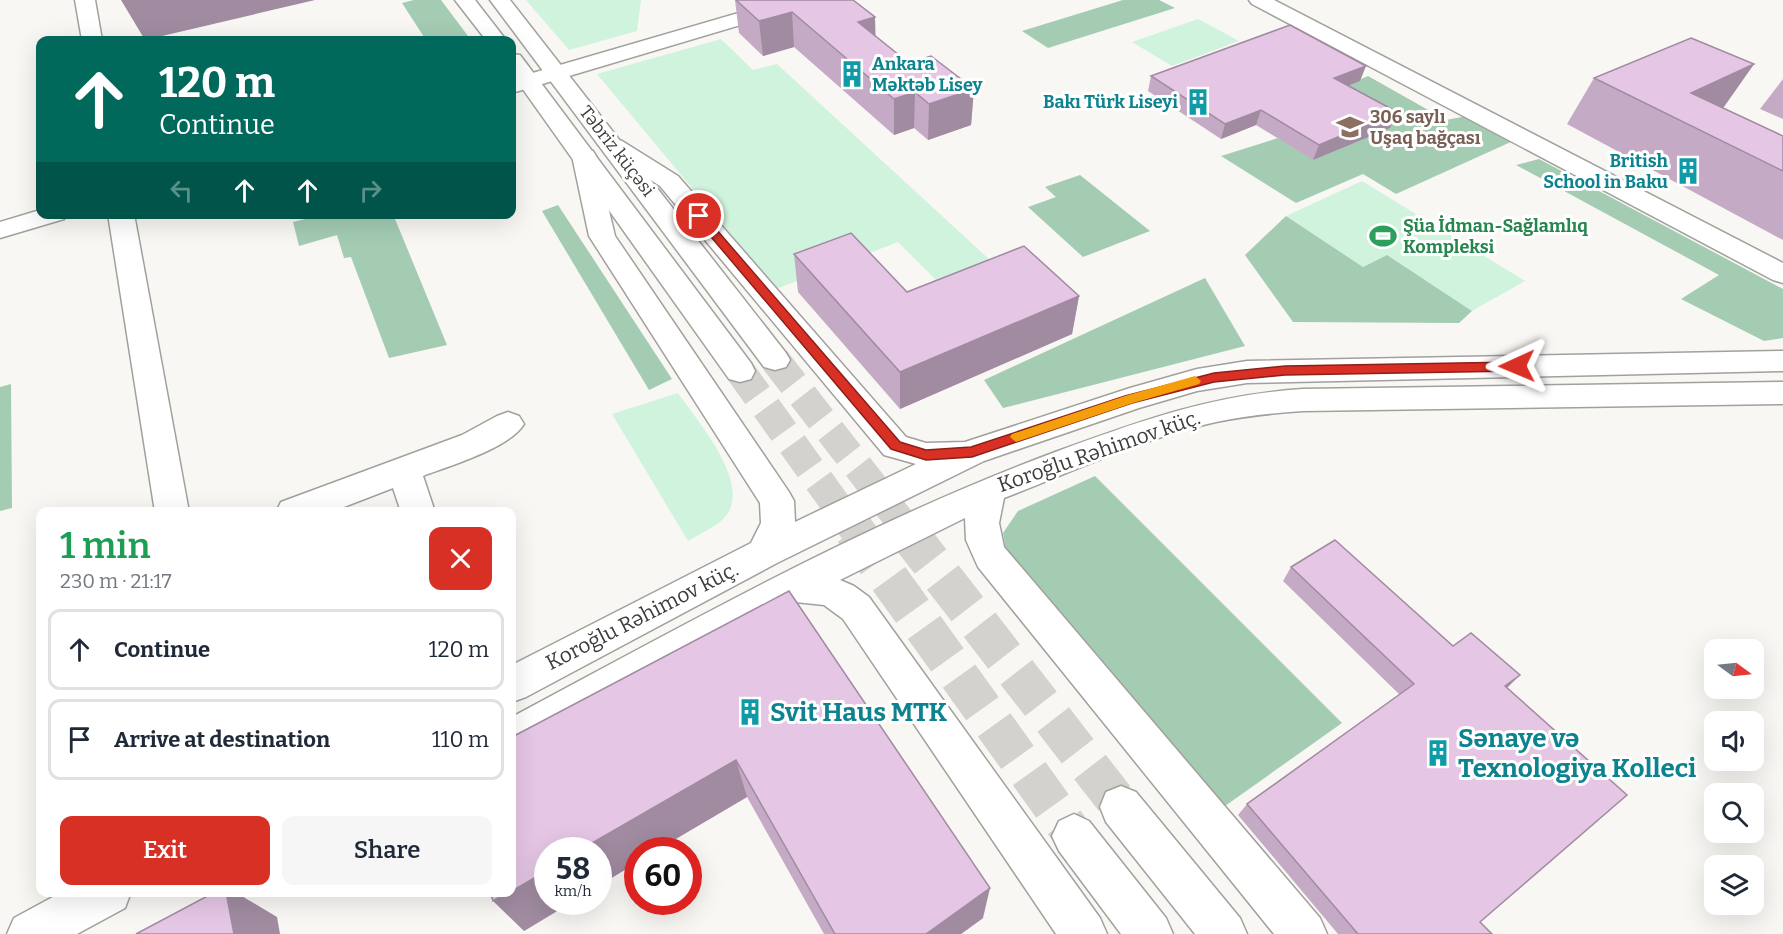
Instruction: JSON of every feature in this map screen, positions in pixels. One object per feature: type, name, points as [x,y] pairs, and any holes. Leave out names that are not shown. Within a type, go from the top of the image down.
[{"type":"main road","points":[[85,0],[91,36]]},
{"type":"main road","points":[[465,0],[493,36]]},
{"type":"main road","name":"Təbriz küçəsi","points":[[500,0],[614,146],[775,360]]},
{"type":"main road","points":[[519,83],[804,0]]},
{"type":"main road","points":[[1259,0],[1783,274]]},
{"type":"main road","name":"Təbriz küçəsi","points":[[519,83],[584,156],[740,371]]},
{"type":"main road","points":[[614,146],[669,181],[895,446],[926,455],[972,452]]},
{"type":"main road","points":[[584,156],[602,236],[777,501],[780,518],[777,532],[764,553]]},
{"type":"main road","points":[[0,230],[38,219]]},
{"type":"main road","points":[[122,219],[171,507]]},
{"type":"main road","name":"Koroğlu Rəhimov küç.","points":[[516,682],[764,553],[972,452],[1130,399],[1197,380],[1247,372],[1783,361]]},
{"type":"main road","name":"Koroğlu Rəhimov küç.","points":[[516,736],[790,587],[992,489],[1151,429],[1215,411],[1261,403],[1314,400],[1783,393]]},
{"type":"main road","points":[[306,507],[473,444],[508,424]]},
{"type":"main road","points":[[404,470],[416,507]]},
{"type":"main road","points":[[992,489],[986,500],[981,519],[985,546],[991,557],[1304,934]]},
{"type":"main road","points":[[790,587],[830,590],[846,598],[856,608],[1084,934]]},
{"type":"main road","points":[[1121,807],[1224,934]]},
{"type":"main road","points":[[1074,836],[1149,934]]},
{"type":"main road","points":[[30,934],[100,897]]},
{"type":"green space","points":[[414,0],[441,0],[468,36],[423,36],[402,3]]},
{"type":"green space","points":[[526,0],[641,0],[637,31],[569,50]]},
{"type":"green space","points":[[1123,0],[1159,0],[1175,8],[1048,48],[1022,31]]},
{"type":"green space","points":[[1198,19],[1239,41],[1172,66],[1132,42]]},
{"type":"green space","points":[[721,39],[753,70],[777,64],[1003,272],[950,294],[898,242],[776,289],[597,74]]},
{"type":"green space","points":[[1368,76],[1446,120],[1467,116],[1513,141],[1396,194],[1363,174],[1296,203],[1221,156],[1278,138],[1314,160],[1334,91]]},
{"type":"green space","points":[[1539,159],[1783,289],[1783,338],[1764,341],[1681,299],[1719,275],[1516,165]]},
{"type":"green space","points":[[1080,175],[1150,231],[1083,257],[1028,207],[1056,197],[1045,187]]},
{"type":"green space","name":"Şüa İdman-Sağlamlıq Kompleksi","points":[[1362,181],[1525,281],[1472,311],[1387,255],[1363,267],[1286,216]]},
{"type":"green space","points":[[558,205],[672,379],[649,390],[542,211]]},
{"type":"green space","points":[[1286,216],[1363,267],[1387,255],[1472,311],[1459,323],[1293,322],[1245,255]]},
{"type":"green space","points":[[305,219],[395,219],[447,345],[389,358],[351,257],[344,258],[337,235],[299,246],[293,222]]},
{"type":"green space","points":[[1205,278],[1245,346],[1003,408],[984,380]]},
{"type":"green space","points":[[11,384],[12,508],[0,511],[0,387]]},
{"type":"green space","points":[[678,393],[720,454],[733,490],[731,506],[723,519],[688,541],[612,414]]},
{"type":"green space","points":[[1095,476],[1342,723],[1225,806],[1007,558],[1003,533],[1018,511]]},
{"type":"building","points":[[736,0],[853,0],[875,17],[858,22],[909,63],[931,56],[974,89],[929,104],[915,92],[894,99],[792,12],[759,21]]},
{"type":"building","points":[[1290,25],[1366,66],[1334,78],[1397,112],[1319,145],[1261,110],[1225,124],[1151,76]]},
{"type":"building","points":[[1691,38],[1754,64],[1691,93],[1783,136],[1783,171],[1594,78]]},
{"type":"building","points":[[851,233],[907,292],[1024,246],[1079,296],[900,372],[794,254]]},
{"type":"building","name":"Sənaye və Texnologiya Kolleci","points":[[1335,540],[1453,646],[1471,633],[1520,675],[1505,686],[1627,795],[1480,922],[1492,934],[1358,934],[1247,804],[1414,684],[1291,567]]},
{"type":"building","name":"Svit Haus MTK","points":[[789,591],[990,888],[926,934],[835,934],[736,760],[603,837],[534,837],[534,878],[516,889],[516,735]]},
{"type":"building","points":[[206,897],[227,897],[234,934],[136,934]]},
{"type":"tunnel","points":[[775,360],[908,531]]},
{"type":"tunnel","points":[[740,371],[855,531]]},
{"type":"tunnel","points":[[854,530],[1074,836]]},
{"type":"tunnel","points":[[906,530],[1121,807]]},
{"type":"slow traffic","points":[[1016,437],[1130,399],[1195,381]]},
{"type":"place","name":"Ankara Məktəb Lisey","points":[[852,74]]},
{"type":"place","name":"Bakı Türk Liseyi","points":[[1198,102]]},
{"type":"place","name":"306 saylı Uşaq bağçası","points":[[1350,127]]},
{"type":"place","name":"British School in Baku","points":[[1688,171]]},
{"type":"place","name":"Şüa İdman-Sağlamlıq Kompleksi","points":[[1383,236]]},
{"type":"place","name":"Svit Haus MTK","points":[[750,712]]},
{"type":"place","name":"Sənaye və Texnologiya Kolleci","points":[[1438,753]]},
{"type":"route","points":[[699,216],[895,446],[909,452],[926,455],[972,452],[1130,399],[1197,380],[1247,372],[1517,366]]}]
